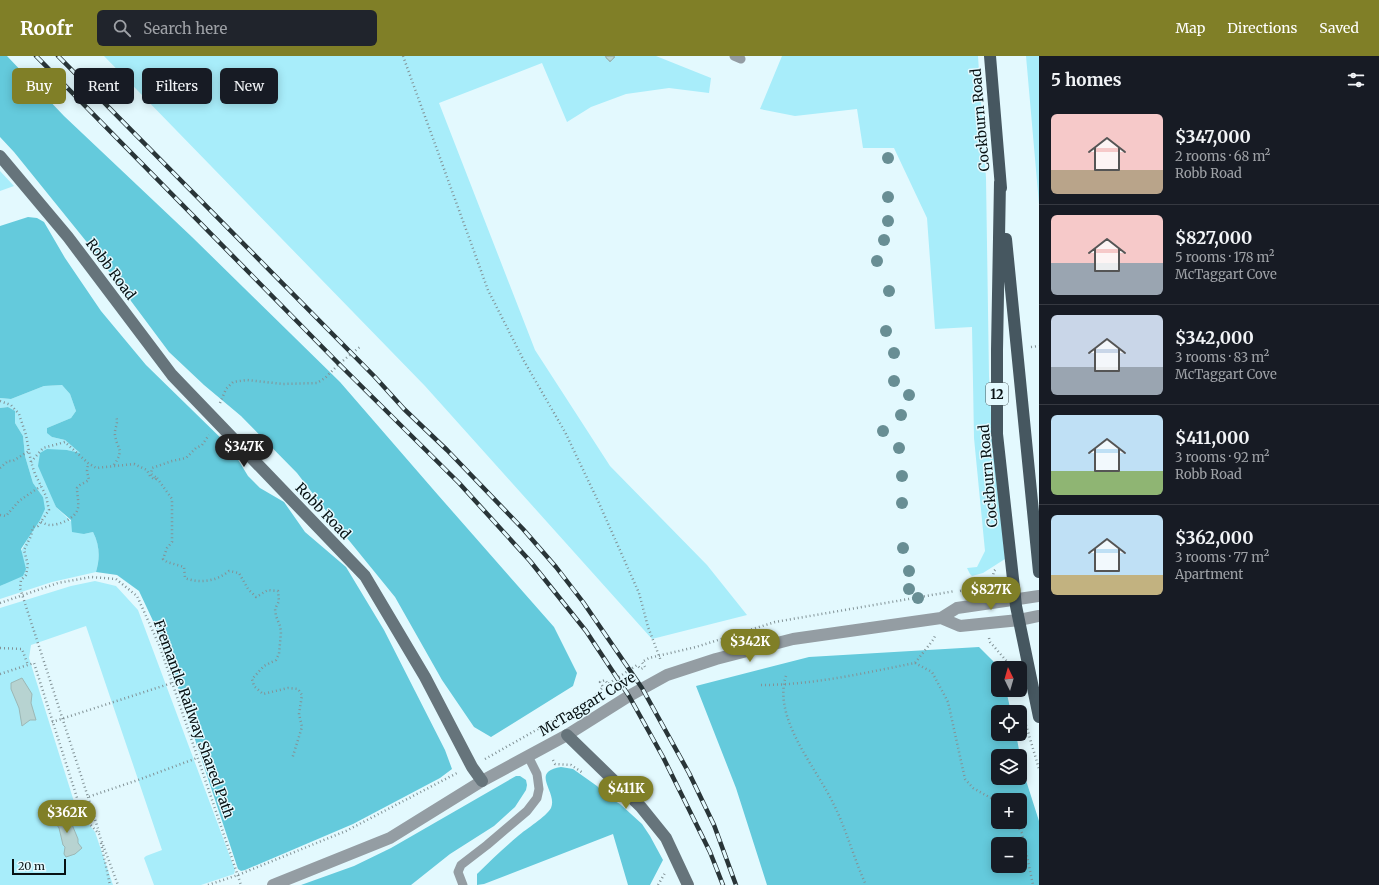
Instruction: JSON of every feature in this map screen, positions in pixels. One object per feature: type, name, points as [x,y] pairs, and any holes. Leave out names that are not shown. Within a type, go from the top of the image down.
[{"type":"main road","name":"Cockburn Road","points":[[990,56],[1000,182],[1039,572]]},
{"type":"main road","name":"Cockburn Road","points":[[1000,182],[996,350],[997,434],[1015,599],[1039,717]]},
{"type":"street","name":"Robb Road","points":[[0,156],[68,237],[172,375],[365,576],[425,677],[472,767],[482,782]]},
{"type":"street","name":"McTaggart Cove","points":[[273,885],[390,838],[482,782],[567,735],[629,696],[667,675],[716,659],[792,639],[941,618],[957,608],[1039,596]]},
{"type":"street","points":[[941,618],[960,626],[1019,620],[1039,616]]},
{"type":"street","points":[[567,735],[641,807],[666,838],[688,885]]},
{"type":"lane","points":[[463,885],[458,872],[461,864],[488,845],[527,811],[537,798],[539,788],[537,774],[528,756]]},
{"type":"path","points":[[403,56],[488,290],[524,361],[565,432],[598,501],[639,593],[648,627],[658,656],[667,675]]},
{"type":"path","points":[[292,760],[302,727],[299,714],[302,695],[298,689],[288,688],[263,694],[254,686],[252,679],[264,666],[276,660],[279,654],[281,632],[275,609],[279,601],[278,591],[268,590],[256,596],[248,589],[240,573],[229,571],[224,576],[202,582],[191,580],[185,578],[184,567],[167,562],[163,559],[167,548],[172,542],[172,499],[157,478],[151,474],[152,468],[186,458],[196,448],[202,445],[217,422],[221,413],[220,403],[226,389],[233,382],[247,380],[283,384],[317,383],[325,378],[361,346]]},
{"type":"path","points":[[0,401],[11,405],[19,414],[26,435],[31,462],[46,496],[49,510],[38,526],[33,527],[31,536],[24,550],[28,566],[26,575],[21,580],[20,588],[99,834],[118,885]]},
{"type":"path","points":[[114,466],[119,458],[120,452],[114,433],[118,421],[116,416]]},
{"type":"path","points":[[31,462],[43,448],[65,442],[88,463],[96,468],[134,464],[147,470],[150,476],[155,480],[157,478]]},
{"type":"path","points":[[0,468],[8,461],[13,461],[29,451]]},
{"type":"path","points":[[41,522],[49,525],[58,524],[66,522],[74,515],[78,508],[77,488],[90,480],[87,471],[88,463]]},
{"type":"path","points":[[0,515],[6,516],[19,501],[41,486]]},
{"type":"path","points":[[979,587],[992,580],[994,571],[1000,565]]},
{"type":"path","name":"Fremantle Railway Shared Path","points":[[0,603],[58,583],[91,577],[116,579],[137,596],[160,647],[241,885]]},
{"type":"path","points":[[915,663],[933,640],[941,618]]},
{"type":"path","points":[[988,632],[990,642],[1007,661]]},
{"type":"path","points":[[0,648],[22,649],[28,665]]},
{"type":"path","points":[[0,674],[34,663],[79,804],[88,822],[99,834],[110,885]]},
{"type":"path","points":[[761,685],[783,685],[844,677],[915,663],[932,672],[948,702],[965,778],[973,788],[991,798]]},
{"type":"path","points":[[786,676],[783,685],[786,713],[800,746],[835,806],[866,885]]},
{"type":"path","points":[[52,722],[172,683]]},
{"type":"path","points":[[208,885],[238,875],[346,832],[450,776],[472,767],[543,726]]},
{"type":"path","points":[[1027,728],[1039,769]]},
{"type":"path","points":[[536,730],[555,764],[571,765],[583,773]]},
{"type":"path","points":[[88,797],[197,758]]},
{"type":"path","points":[[1019,829],[1022,833],[1033,885]]},
{"type":"shaded area","points":[[0,56],[7,56],[18,68],[12,68],[12,104],[53,104],[192,237],[340,382],[554,627],[577,673],[573,686],[491,737],[474,727],[442,680],[395,597],[297,473],[241,416],[204,385],[169,352],[90,246],[14,152],[0,137]]},
{"type":"shaded area","points":[[104,56],[656,56],[711,78],[709,93],[669,88],[626,94],[591,107],[567,122],[542,63],[439,103],[535,350],[610,466],[707,565],[747,615],[652,639],[425,386],[151,104],[212,104],[212,68],[142,68],[142,95],[134,87],[134,68],[116,68]]},
{"type":"shaded area","points":[[782,56],[978,56],[986,178],[989,376],[992,433],[1005,559],[983,573],[972,576],[967,568],[977,567],[985,551],[974,438],[972,327],[935,329],[927,218],[894,148],[863,148],[857,109],[795,116],[760,109]]},
{"type":"shaded area","points":[[1026,56],[1039,56],[1039,204]]},
{"type":"shaded area","points":[[0,171],[14,186],[0,191]]},
{"type":"shaded area","points":[[28,217],[37,218],[44,222],[65,258],[101,311],[146,365],[231,448],[248,476],[260,488],[284,502],[305,532],[346,567],[384,630],[445,750],[452,769],[440,778],[353,824],[245,870],[241,871],[238,869],[162,640],[139,591],[117,575],[96,572],[99,552],[93,532],[84,534],[72,532],[71,520],[56,507],[38,466],[40,453],[47,449],[67,450],[80,453],[65,440],[52,437],[47,433],[47,428],[71,418],[76,411],[70,394],[62,385],[44,386],[11,399],[0,398],[0,226]]},
{"type":"shaded area","points":[[62,385],[70,394],[76,411],[71,418],[47,428],[52,437],[65,440],[81,454],[67,450],[50,491],[56,507],[84,534],[93,532],[99,552],[96,572],[52,582],[0,599],[0,586],[4,584],[29,536],[43,497],[33,483],[25,456],[23,436],[15,423],[14,411],[8,407],[0,408],[0,398],[11,399],[44,386]]},
{"type":"shaded area","points":[[8,407],[15,411],[15,423],[23,436],[25,456],[33,483],[43,497],[45,509],[40,520],[21,549],[26,569],[23,576],[0,586],[0,408]]},
{"type":"shaded area","points":[[95,581],[116,586],[138,610],[235,870],[234,874],[201,885],[154,885],[144,858],[162,850],[86,626],[31,645],[29,658],[76,808],[95,832],[113,885],[0,885],[0,608],[71,586]]},
{"type":"shaded area","points":[[979,647],[993,661],[991,661],[991,697],[1008,697],[1009,705],[991,705],[991,741],[1017,741],[1019,749],[991,749],[991,785],[1027,785],[1027,784],[1039,821],[1039,885],[767,885],[736,788],[696,686],[809,657]]},
{"type":"shaded area","points":[[561,767],[573,769],[597,786],[608,797],[620,804],[642,824],[663,860],[650,885],[628,885],[613,834],[484,884],[477,885],[477,874],[522,833],[545,815],[551,808],[552,802],[546,778],[547,773]]},
{"type":"shaded area","points":[[516,776],[520,776],[526,780],[527,785],[526,790],[515,807],[494,826],[450,854],[411,885],[301,885],[354,866],[391,848]]},
{"type":"building","points":[[605,56],[614,56],[615,57],[610,62]]},
{"type":"building","points":[[606,56],[614,57],[610,61],[606,58]]},
{"type":"building","points":[[22,678],[32,694],[31,703],[36,720],[30,720],[22,726],[19,708],[11,689],[11,683]]},
{"type":"building","points":[[66,810],[78,839],[78,843],[82,848],[75,854],[66,857],[64,854],[65,847],[63,845],[59,828],[51,816]]},
{"type":"railway","points":[[36,56],[339,364],[459,483],[530,561],[586,631],[629,696],[663,757],[710,852],[723,885]]},
{"type":"railway","points":[[58,56],[375,377],[404,409],[447,450],[523,529],[556,567],[583,602],[642,688],[689,773],[714,825],[736,885]]}]
